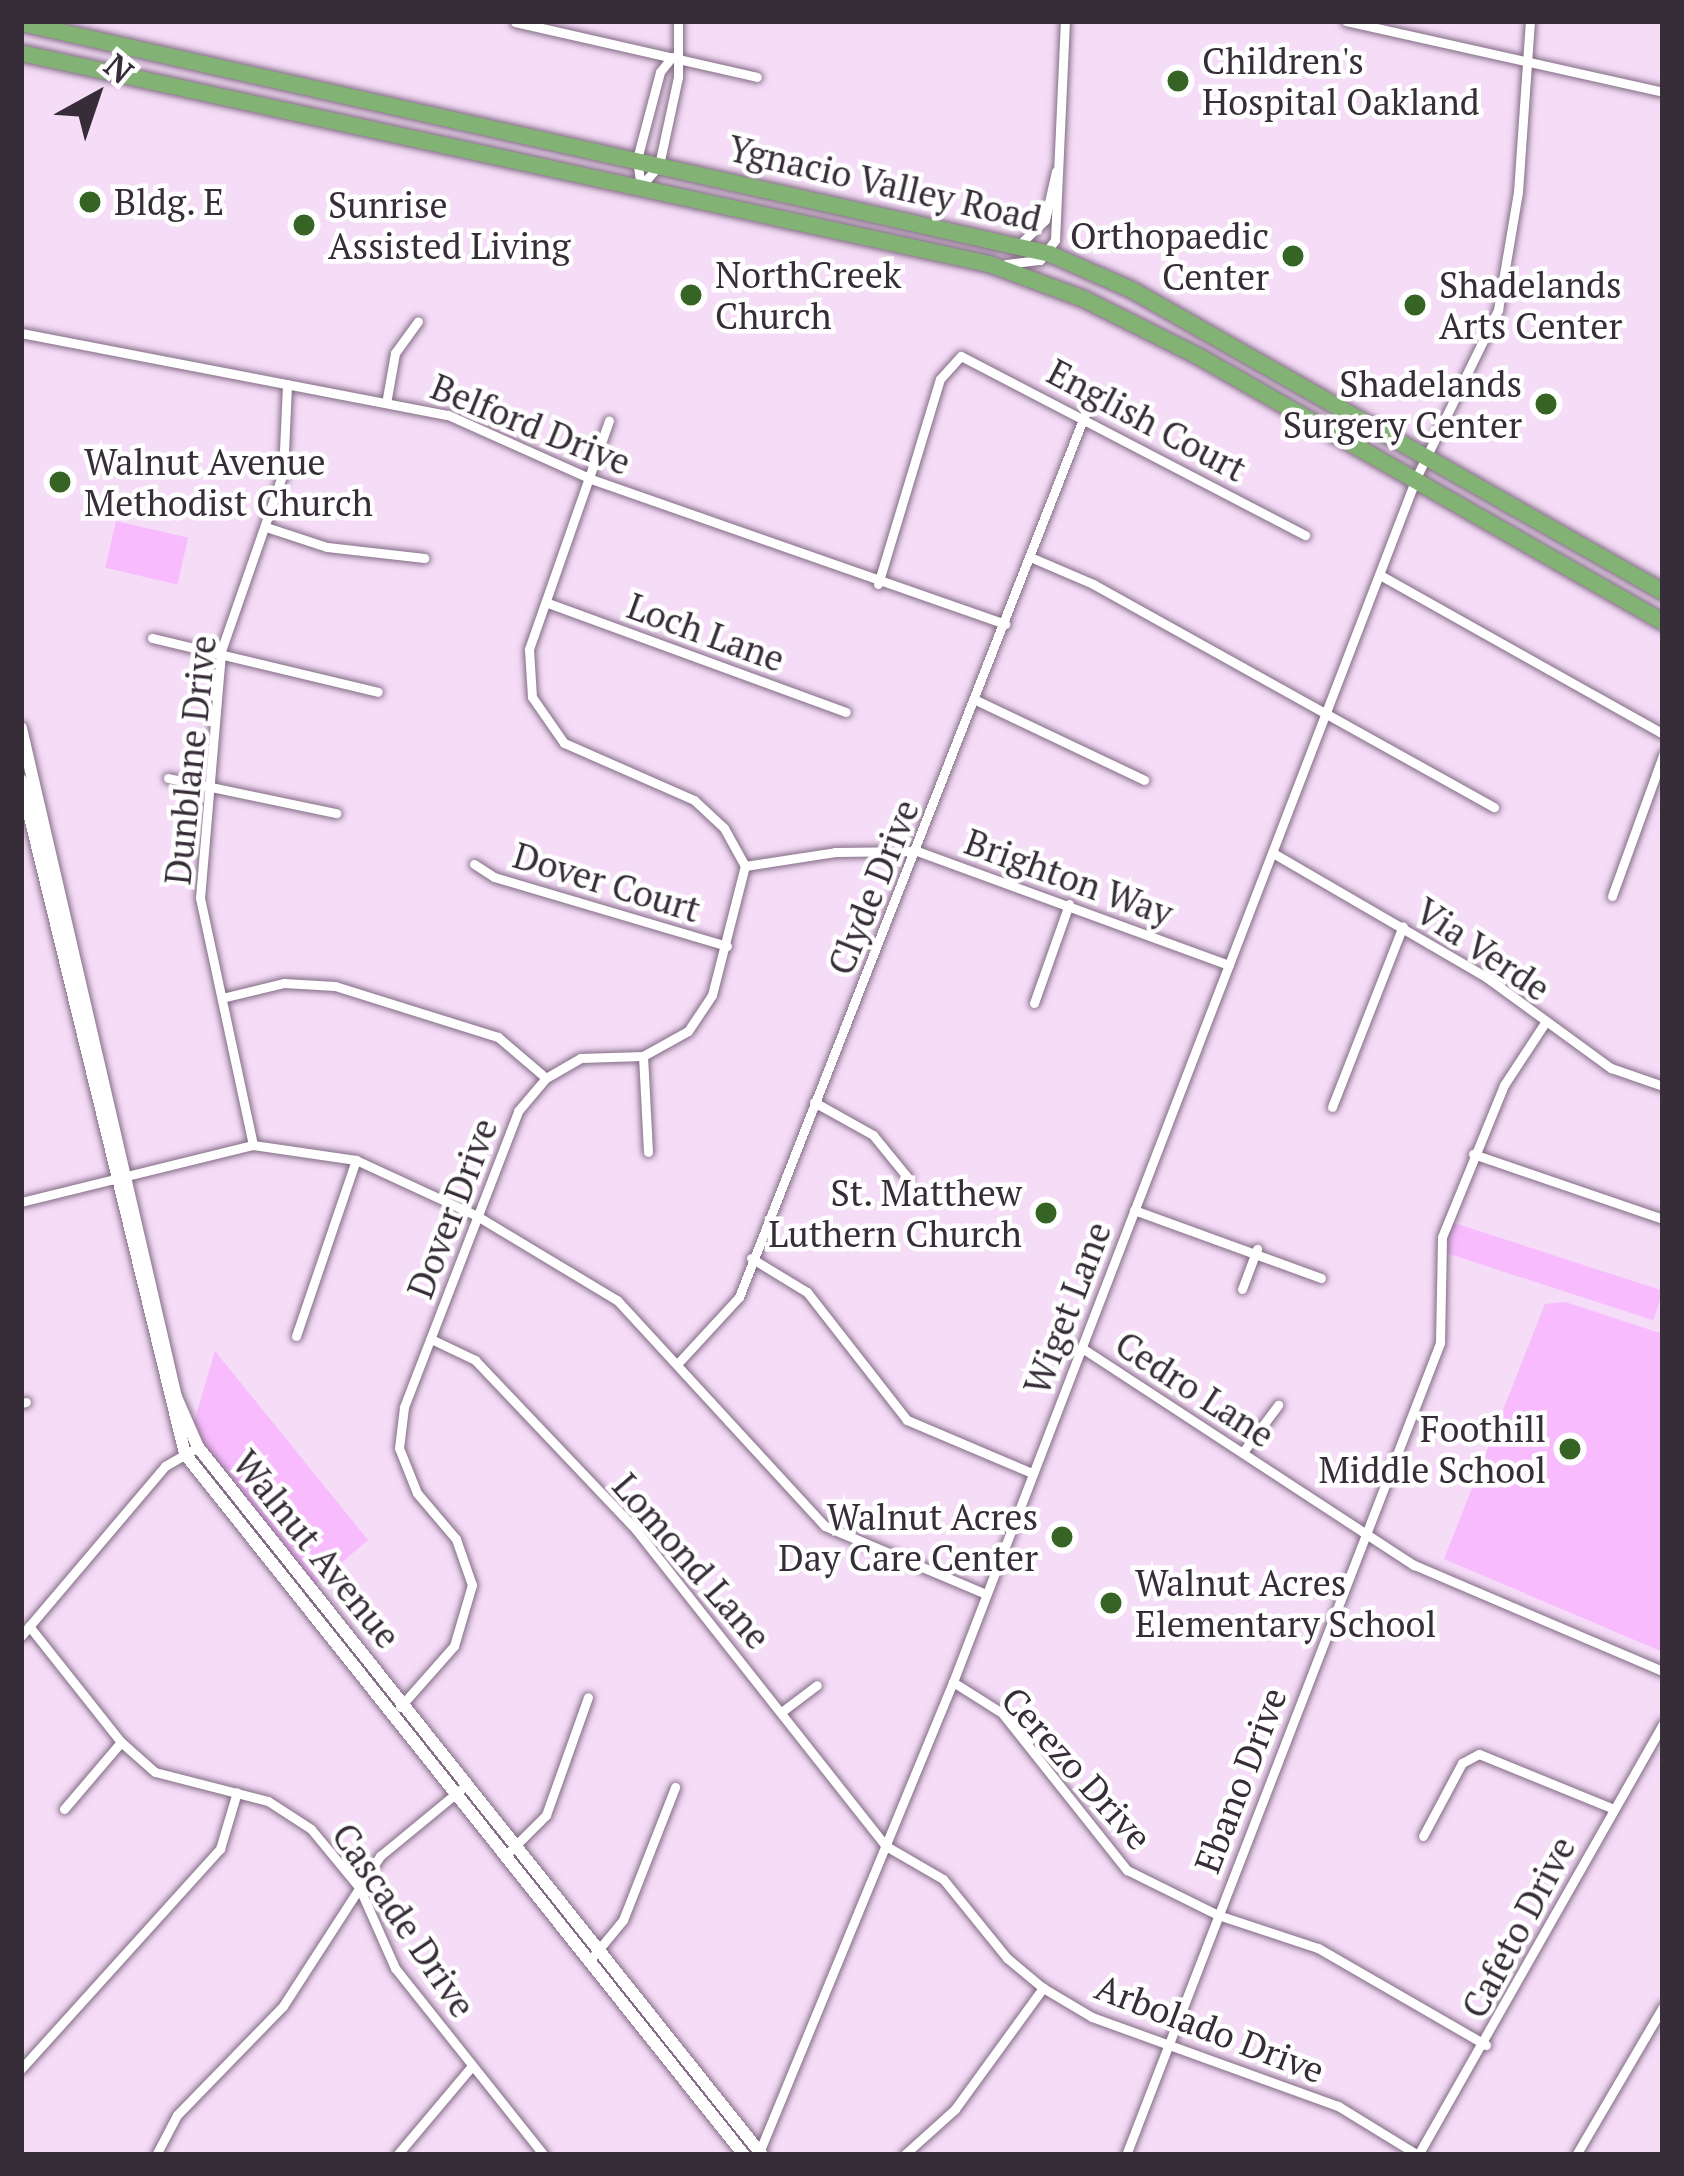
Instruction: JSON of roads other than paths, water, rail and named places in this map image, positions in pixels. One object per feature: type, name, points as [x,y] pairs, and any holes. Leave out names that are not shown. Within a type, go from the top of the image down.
[{"type":"highway","name":"Ygnacio Valley Road","points":[[21,23],[1050,254],[1132,290],[1663,592]]},
{"type":"highway","name":"Ygnacio Valley Road","points":[[21,53],[989,264],[1084,299],[1417,476],[1663,622]]},
{"type":"street","points":[[641,186],[659,165],[678,76],[673,57],[678,21]]},
{"type":"street","points":[[989,264],[1050,254],[1065,21]]},
{"type":"street","points":[[1346,21],[1663,92]]},
{"type":"street","name":"Wiget Lane","points":[[760,2154],[953,1682],[1417,476],[1504,288],[1530,21]]},
{"type":"street","points":[[514,22],[757,76]]},
{"type":"street","points":[[641,186],[637,159],[660,72],[673,57]]},
{"type":"street","points":[[644,132],[652,142],[665,137]]},
{"type":"street","points":[[1018,246],[1045,220],[1056,171]]},
{"type":"street","points":[[387,398],[394,353],[418,321]]},
{"type":"street","name":"Belford Drive","points":[[21,333],[286,384],[387,398],[878,584],[1005,624]]},
{"type":"street","points":[[878,584],[940,379],[961,356],[958,339]]},
{"type":"street","name":"English Court","points":[[961,356],[1085,414],[1305,535]]},
{"type":"street","name":"Dunblane Drive","points":[[254,1145],[226,997],[200,898],[221,651],[283,473],[286,384]]},
{"type":"street","name":"Clyde Drive","points":[[680,1361],[739,1297],[977,700],[1085,414]]},
{"type":"street","points":[[226,997],[284,982],[335,986],[498,1036],[545,1078],[580,1058],[643,1056],[688,1031],[712,995],[745,866],[724,828],[694,800],[564,743],[532,697],[529,649],[609,421]]},
{"type":"street","points":[[266,527],[327,547],[424,558]]},
{"type":"street","points":[[1030,557],[1494,807]]},
{"type":"street","points":[[1380,575],[1663,734]]},
{"type":"street","name":"Loch Lane","points":[[548,603],[846,712]]},
{"type":"street","points":[[152,638],[378,692]]},
{"type":"street","points":[[977,700],[1144,780]]},
{"type":"street","name":"Walnut Avenue","points":[[21,728],[121,1176]]},
{"type":"street","points":[[1612,896],[1663,755]]},
{"type":"street","points":[[168,778],[210,782],[337,813]]},
{"type":"street","name":"Walnut Avenue","points":[[21,780],[191,1450],[460,1790],[760,2154]]},
{"type":"street","name":"Brighton Way","points":[[745,866],[835,852],[917,851],[1229,965]]},
{"type":"street","name":"Via Verde","points":[[1273,853],[1403,926],[1611,1068],[1663,1086]]},
{"type":"street","name":"Dover Court","points":[[474,864],[494,878],[727,946]]},
{"type":"street","points":[[1034,1003],[1069,904]]},
{"type":"street","points":[[1332,1106],[1403,926]]},
{"type":"street","name":"Ebano Drive","points":[[1126,2155],[1440,1342],[1442,1237],[1473,1154],[1544,1024]]},
{"type":"street","points":[[643,1056],[648,1152]]},
{"type":"street","name":"Dover Drive","points":[[398,1708],[454,1646],[472,1585],[456,1539],[417,1493],[399,1448],[404,1407],[518,1111],[545,1078]]},
{"type":"street","points":[[814,1102],[873,1135],[908,1178]]},
{"type":"street","points":[[21,1202],[254,1145],[356,1160],[477,1216],[616,1300],[680,1361],[826,1526],[986,1594]]},
{"type":"street","points":[[1473,1154],[1663,1219]]},
{"type":"street","points":[[296,1336],[356,1160]]},
{"type":"street","points":[[1134,1210],[1257,1250],[1321,1278]]},
{"type":"street","points":[[1241,1289],[1257,1250]]},
{"type":"street","points":[[751,1258],[807,1292],[907,1420],[1032,1473]]},
{"type":"street","name":"Lomond Lane","points":[[431,1339],[475,1360],[637,1531],[784,1710],[886,1846]]},
{"type":"street","name":"Cedro Lane","points":[[1082,1348],[1442,1579],[1663,1671]]},
{"type":"street","points":[[1243,1452],[1278,1405]]},
{"type":"street","points":[[21,1636],[165,1466],[191,1450]]},
{"type":"street","name":"Cascade Drive","points":[[29,1626],[121,1742],[155,1772],[237,1792],[292,1812],[358,1887],[395,1969],[544,2155]]},
{"type":"street","name":"Cerezo Drive","points":[[953,1682],[1002,1713],[1127,1870],[1218,1915],[1318,1948],[1486,2044]]},
{"type":"street","points":[[784,1710],[817,1685]]},
{"type":"street","points":[[511,1851],[546,1815],[588,1697]]},
{"type":"street","name":"Cafeto Drive","points":[[1418,2155],[1486,2044],[1663,1724]]},
{"type":"street","points":[[64,1809],[121,1742]]},
{"type":"street","points":[[1423,1836],[1462,1763],[1479,1754],[1614,1809]]},
{"type":"street","points":[[596,1955],[623,1920],[675,1787]]},
{"type":"street","points":[[156,2155],[177,2115],[283,2006],[380,1856],[460,1790]]},
{"type":"street","points":[[21,2069],[220,1849],[237,1792]]},
{"type":"street","name":"Arbolado Drive","points":[[886,1846],[943,1879],[1043,1988],[1167,2045],[1338,2106],[1418,2155]]},
{"type":"street","name":"Walnut Avenue","points":[[596,1955],[745,2155]]},
{"type":"street","points":[[904,2155],[955,2109],[1043,1988]]},
{"type":"street","points":[[1576,2155],[1663,2007]]},
{"type":"street","points":[[397,2155],[472,2066]]},
{"type":"place","name":"Children's Hospital Oakland","points":[[1178,81]]},
{"type":"place","name":"Bldg. E","points":[[90,202]]},
{"type":"place","name":"Sunrise Assisted Living","points":[[304,225]]},
{"type":"place","name":"Orthopaedic Center","points":[[1293,256]]},
{"type":"place","name":"NorthCreek Church","points":[[691,295]]},
{"type":"place","name":"Shadelands Arts Center","points":[[1415,305]]},
{"type":"place","name":"Shadelands Surgery Center","points":[[1546,404]]},
{"type":"place","name":"Walnut Avenue Methodist Church","points":[[60,482]]},
{"type":"place","name":"St. Matthew Luthern Church","points":[[1046,1213]]},
{"type":"place","name":"Foothill Middle School","points":[[1570,1449]]},
{"type":"place","name":"Walnut Acres Day Care Center","points":[[1062,1537]]},
{"type":"place","name":"Walnut Acres Elementary School","points":[[1111,1603]]}]
